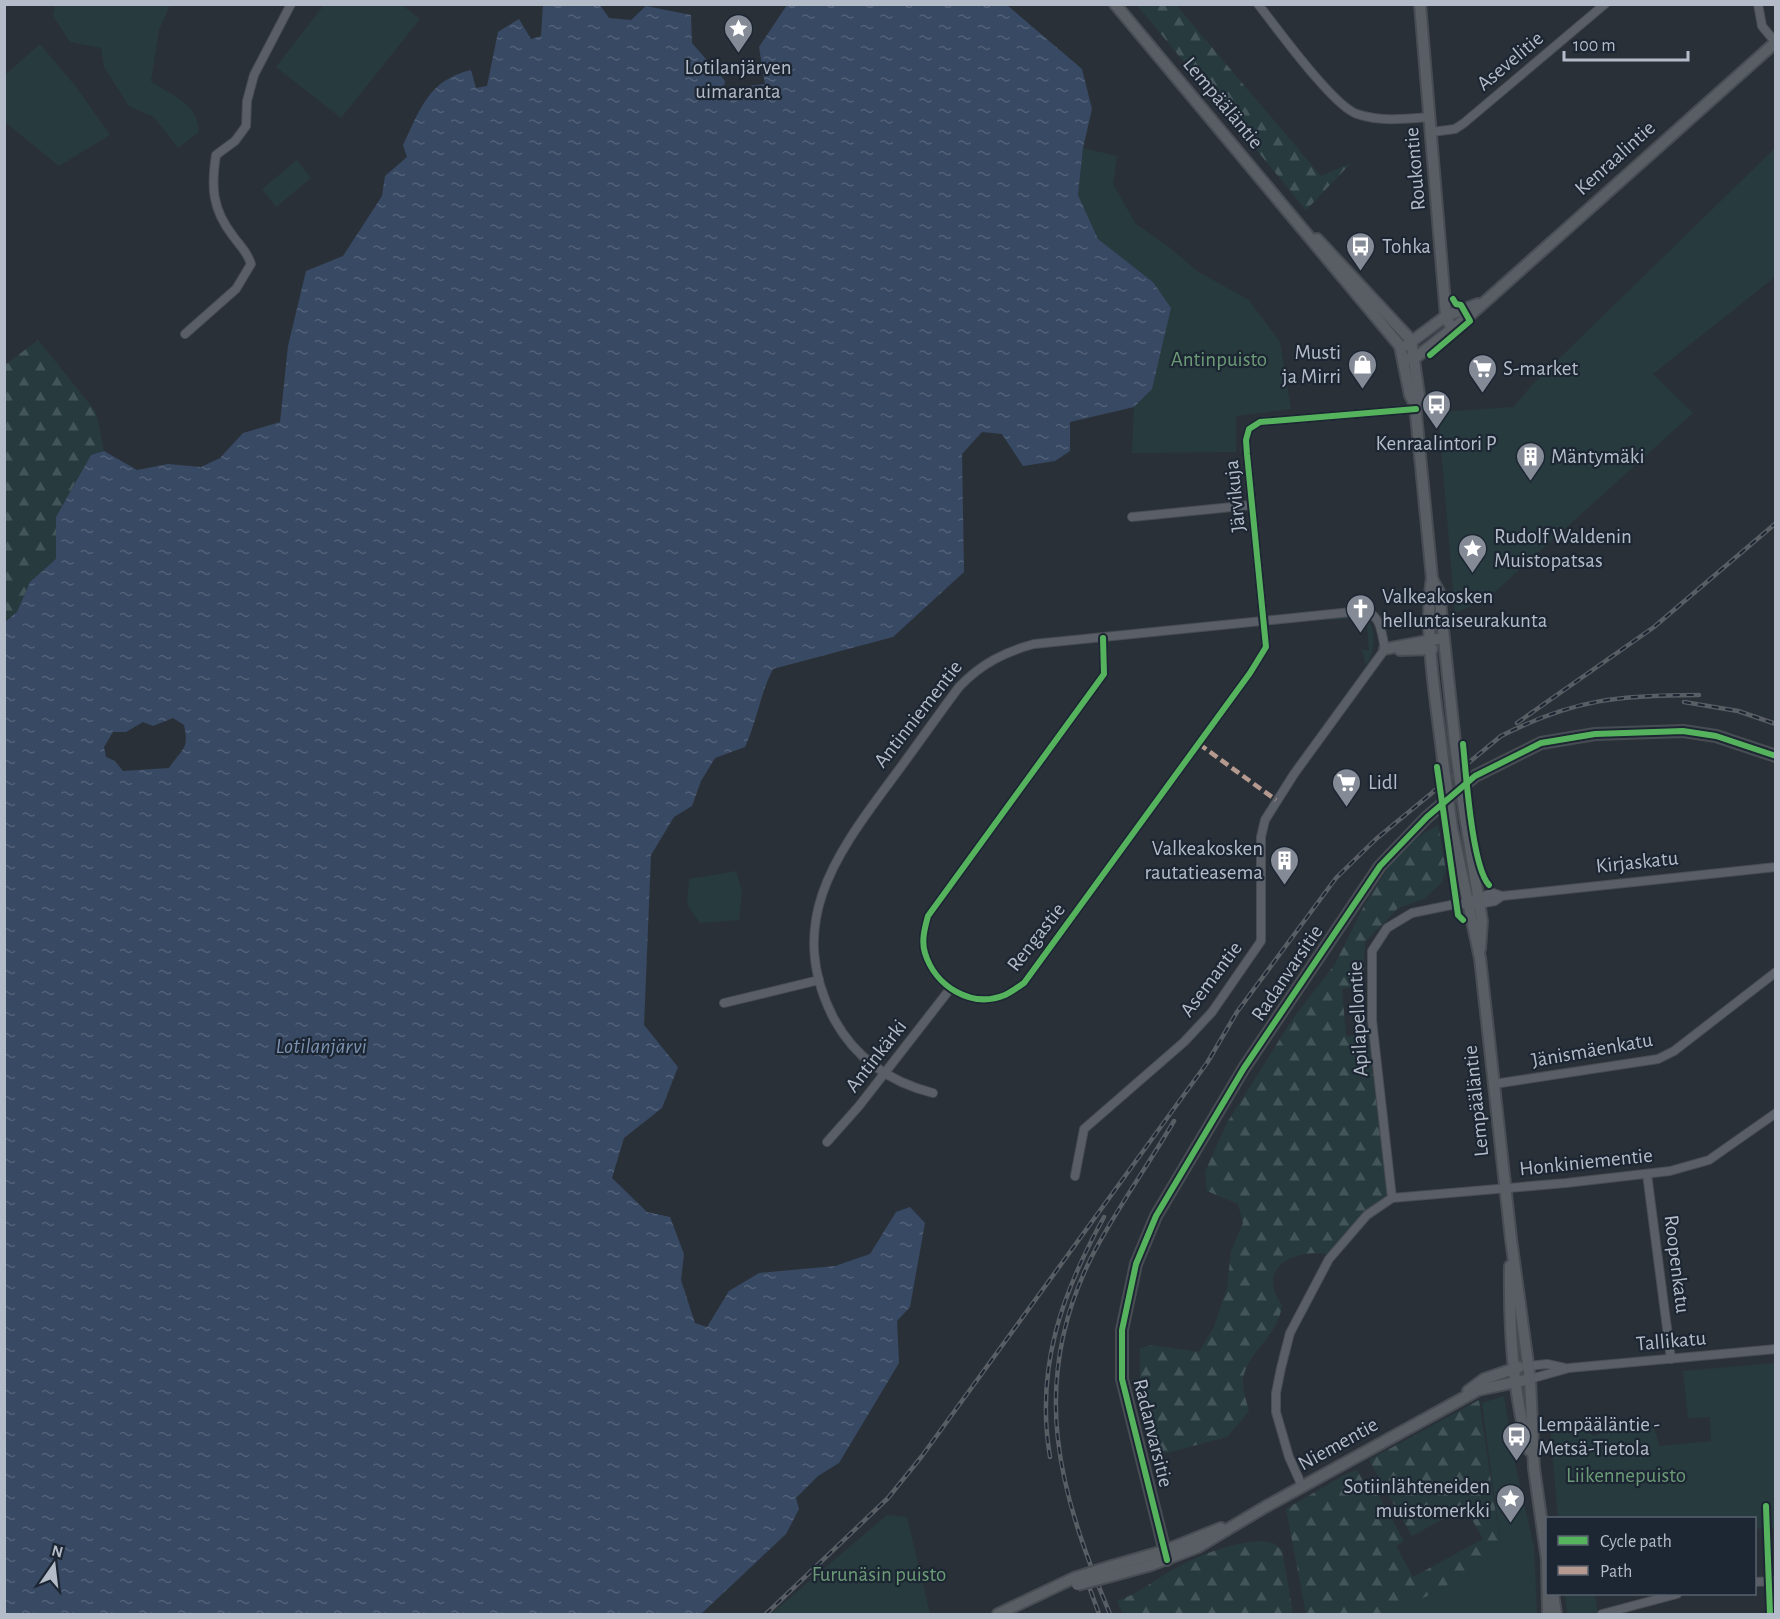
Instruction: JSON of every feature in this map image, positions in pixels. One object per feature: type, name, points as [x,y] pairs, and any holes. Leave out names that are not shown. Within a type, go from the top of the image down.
[{"type":"main road","name":"Lempääläntie","points":[[1115,4],[1302,225],[1395,337],[1410,359],[1419,395],[1416,407],[1432,578],[1439,592],[1436,642],[1443,760],[1452,828],[1480,958],[1510,1239],[1530,1379],[1534,1468],[1546,1558]]},
{"type":"main road","name":"Roukontie","points":[[1420,4],[1446,316],[1452,330]]},
{"type":"main road","name":"Kenraalintie","points":[[1410,359],[1452,330],[1775,42]]},
{"type":"main road","name":"Lempääläntie","points":[[1302,225],[1328,248],[1411,340]]},
{"type":"main road","name":"Kenraalintie","points":[[1411,340],[1446,316],[1481,303]]},
{"type":"main road","points":[[1410,359],[1405,347],[1411,340]]},
{"type":"main road","name":"Lempääläntie","points":[[1436,642],[1456,752],[1464,816],[1482,921],[1480,958]]},
{"type":"main road","points":[[1385,649],[1436,642]]},
{"type":"main road","name":"Radanvarsitie","points":[[1170,1554],[1156,1515],[1122,1378],[1122,1330],[1137,1264],[1156,1216],[1244,1068],[1380,866],[1427,817],[1475,776],[1541,743],[1595,734],[1683,731],[1716,736],[1776,756]]},
{"type":"main road","name":"Lempääläntie","points":[[1510,1239],[1515,1382],[1520,1417],[1534,1468]]},
{"type":"main road","name":"Niementie","points":[[1452,1403],[1484,1379],[1514,1367],[1528,1366]]},
{"type":"main road","name":"Niementie","points":[[998,1614],[1055,1588],[1198,1547],[1452,1403],[1478,1390],[1530,1379]]},
{"type":"main road","name":"Lempääläntie","points":[[1548,1595],[1548,1614]]},
{"type":"main road","points":[[1553,1595],[1556,1614]]},
{"type":"street","points":[[184,334],[236,289],[250,264],[247,252],[232,236],[216,208],[212,183],[216,155],[234,141],[246,126],[247,101],[254,75],[291,4]]},
{"type":"street","points":[[1258,4],[1333,96],[1354,113],[1380,119],[1430,117]]},
{"type":"street","name":"Asevelitie","points":[[1432,132],[1455,129],[1464,123],[1605,4]]},
{"type":"street","points":[[1758,4],[1762,26],[1775,42]]},
{"type":"street","name":"Järvikuja","points":[[1265,620],[1246,440],[1249,429],[1254,424],[1416,407]]},
{"type":"street","points":[[1131,517],[1252,505]]},
{"type":"street","name":"Antinniementie","points":[[933,1093],[883,1073],[860,1056],[844,1037],[827,1004],[819,980],[815,932],[821,896],[830,870],[846,841],[959,687],[974,672],[1011,650],[1034,644],[1368,611],[1378,619],[1385,649]]},
{"type":"street","name":"Rengastie","points":[[950,989],[965,997],[983,1000],[1005,995],[1024,982],[1250,673],[1266,647],[1265,620]]},
{"type":"street","points":[[950,989],[932,968],[924,951],[928,916],[1104,674],[1103,638]]},
{"type":"street","name":"Asemantie","points":[[1075,1176],[1084,1129],[1184,1042],[1212,1012],[1261,940],[1261,837],[1265,820],[1294,774],[1385,649]]},
{"type":"street","name":"Kirjaskatu","points":[[1467,903],[1478,900],[1495,901],[1502,896],[1776,867]]},
{"type":"street","name":"Apilapellontie","points":[[1392,1198],[1372,1020],[1372,951],[1378,939],[1399,920],[1412,913],[1467,903]]},
{"type":"street","name":"Jänismäenkatu","points":[[1494,1084],[1658,1059],[1674,1051],[1776,972]]},
{"type":"street","points":[[724,1003],[819,980]]},
{"type":"street","name":"Antinkärki","points":[[827,1142],[859,1106],[950,989]]},
{"type":"street","name":"Honkiniementie","points":[[1302,1486],[1289,1457],[1276,1412],[1276,1394],[1290,1333],[1329,1258],[1367,1215],[1392,1198],[1647,1174],[1709,1160],[1776,1113]]},
{"type":"street","name":"Roopenkatu","points":[[1647,1174],[1671,1359]]},
{"type":"street","name":"Tallikatu","points":[[1530,1379],[1569,1368],[1776,1349]]},
{"type":"street","name":"Tallikatu","points":[[1528,1366],[1547,1364],[1569,1368]]},
{"type":"street","points":[[1756,1582],[1776,1581]]},
{"type":"street","points":[[1602,1614],[1670,1595]]},
{"type":"green space","points":[[55,5],[170,5],[159,30],[151,81],[189,107],[194,114],[199,132],[178,148],[154,117],[129,106],[104,67],[101,48],[70,42],[53,16]]},
{"type":"green space","points":[[324,5],[402,5],[420,19],[341,118],[276,67]]},
{"type":"green space","points":[[1137,5],[1176,5],[1321,176],[1351,163],[1306,210]]},
{"type":"green space","points":[[40,44],[77,88],[110,135],[59,166],[5,122],[5,75]]},
{"type":"green space","name":"Antinpuisto","points":[[1083,148],[1117,156],[1113,184],[1136,224],[1169,247],[1197,271],[1249,300],[1280,342],[1291,409],[1236,416],[1236,452],[1132,453],[1134,407],[1152,389],[1153,282],[1098,239],[1078,195]]},
{"type":"green space","points":[[1775,148],[1775,277],[1653,374],[1693,413],[1486,600],[1455,613],[1438,412],[1514,407],[1530,387]]},
{"type":"green space","points":[[297,160],[311,178],[276,207],[262,189]]},
{"type":"green space","points":[[38,340],[96,412],[104,451],[91,455],[56,517],[56,559],[30,582],[17,612],[5,622],[5,365]]},
{"type":"green space","points":[[1364,615],[1371,626],[1374,640],[1372,654],[1366,665],[1362,651],[1355,648],[1369,651],[1367,626],[1363,618],[1331,620],[1331,618]]},
{"type":"green space","points":[[1438,825],[1446,870],[1442,882],[1424,899],[1398,908],[1365,942],[1363,985],[1342,989],[1346,1036],[1368,1034],[1386,1196],[1346,1233],[1331,1255],[1318,1253],[1293,1257],[1283,1262],[1276,1270],[1273,1280],[1275,1291],[1282,1305],[1279,1317],[1268,1337],[1254,1354],[1245,1373],[1243,1386],[1249,1411],[1227,1437],[1155,1456],[1140,1397],[1140,1348],[1151,1345],[1199,1352],[1214,1327],[1227,1288],[1231,1251],[1243,1223],[1238,1204],[1207,1191],[1205,1172],[1227,1123],[1292,1020],[1335,964],[1365,904],[1392,862],[1413,840]]},
{"type":"green space","points":[[736,871],[742,892],[739,920],[700,923],[687,905],[689,879]]},
{"type":"green space","name":"Liikennepuisto","points":[[1775,1363],[1775,1528],[1756,1529],[1756,1517],[1558,1517],[1550,1426],[1585,1431],[1594,1436],[1619,1426],[1653,1422],[1659,1446],[1711,1441],[1710,1417],[1688,1418],[1683,1371]]},
{"type":"green space","points":[[1504,1396],[1515,1464],[1534,1547],[1537,1613],[1403,1614],[1407,1607],[1502,1555],[1482,1403]]},
{"type":"green space","points":[[1479,1400],[1502,1555],[1407,1607],[1403,1614],[1306,1614],[1286,1509],[1346,1474],[1357,1470],[1368,1490],[1374,1487],[1404,1541],[1396,1546],[1413,1577],[1483,1539],[1465,1507],[1412,1536],[1369,1460]]},
{"type":"green space","name":"Furunäsin puisto","points":[[887,1515],[907,1517],[930,1614],[771,1614]]},
{"type":"green space","points":[[1259,1541],[1273,1543],[1282,1550],[1293,1614],[1123,1614],[1117,1601],[1139,1591],[1174,1569],[1215,1550]]},
{"type":"green space","points":[[1565,1595],[1595,1595],[1598,1614],[1567,1614]]},
{"type":"water","name":"Lotilanjärvi","points":[[543,5],[600,5],[609,18],[631,20],[646,6],[691,15],[692,43],[725,81],[722,98],[730,101],[740,87],[765,84],[759,47],[787,5],[1007,5],[1082,69],[1092,109],[1083,148],[1078,195],[1098,239],[1153,282],[1171,308],[1152,389],[1134,407],[1070,422],[1070,451],[1055,461],[1023,466],[1002,434],[982,432],[962,454],[964,572],[893,637],[773,669],[745,747],[715,758],[701,781],[692,806],[674,817],[651,855],[644,1025],[678,1067],[662,1108],[624,1138],[612,1178],[647,1212],[670,1217],[684,1254],[681,1280],[695,1323],[707,1327],[729,1291],[759,1273],[835,1266],[870,1254],[896,1212],[910,1207],[925,1223],[910,1307],[897,1321],[899,1363],[839,1463],[818,1476],[796,1498],[799,1509],[786,1534],[701,1614],[5,1614],[5,622],[17,612],[30,582],[56,559],[56,517],[91,455],[104,451],[137,470],[168,464],[201,467],[220,458],[243,433],[280,422],[288,346],[306,271],[343,256],[382,196],[385,176],[407,157],[403,145],[427,98],[435,89],[456,75],[471,70],[476,88],[487,86],[498,32],[519,19],[531,39],[541,36]],"holes":[[[173,718],[184,725],[185,745],[169,768],[123,771],[115,761],[106,757],[104,747],[113,732],[126,732],[143,722],[153,726]]]},
{"type":"railway","points":[[1517,723],[1654,627],[1776,523]]},
{"type":"railway","points":[[766,1614],[888,1498],[922,1456],[1207,1063],[1237,1012],[1336,878],[1376,839],[1501,736],[1552,714],[1598,702],[1645,696],[1699,695]]},
{"type":"railway","points":[[1684,702],[1738,711],[1776,724]]},
{"type":"railway","points":[[1110,1614],[1077,1525],[1065,1481],[1058,1438],[1056,1394],[1060,1350],[1072,1305],[1091,1258],[1110,1223],[1174,1121]]},
{"type":"railway","points":[[1050,1457],[1046,1424],[1049,1362],[1065,1303],[1089,1245],[1104,1217]]},
{"type":"railway","points":[[1086,1578],[1099,1614]]},
{"type":"marked path","points":[[1199,744],[1276,800]]},
{"type":"cycle path","points":[[1430,355],[1470,321],[1461,305],[1456,304],[1453,299]]},
{"type":"cycle path","points":[[1103,638],[1104,674],[928,916],[923,944],[930,965],[946,984],[967,997],[992,999],[1005,995],[1024,983],[1250,673],[1266,647],[1247,454],[1246,440],[1249,429],[1260,422],[1416,409]]},
{"type":"cycle path","points":[[1167,1560],[1122,1379],[1122,1330],[1136,1264],[1156,1216],[1244,1068],[1380,866],[1427,817],[1475,776],[1541,743],[1595,734],[1683,731],[1716,736],[1776,756]]},
{"type":"cycle path","points":[[1463,744],[1474,840],[1483,875],[1489,885]]},
{"type":"cycle path","points":[[1437,767],[1458,915],[1463,920]]},
{"type":"cycle path","points":[[1766,1506],[1770,1614]]},
{"type":"place","name":"Lotilanjärven uimaranta","points":[[738,54]]},
{"type":"place","name":"Tohka","points":[[1361,272]]},
{"type":"place","name":"Musti ja Mirri","points":[[1362,390]]},
{"type":"place","name":"S-market","points":[[1482,394]]},
{"type":"place","name":"Kenraalintori P","points":[[1436,430]]},
{"type":"place","name":"Mäntymäki","points":[[1530,482]]},
{"type":"place","name":"Rudolf Waldenin Muistopatsas","points":[[1473,574]]},
{"type":"place","name":"Valkeakosken helluntaiseurakunta","points":[[1361,634]]},
{"type":"place","name":"Lidl","points":[[1347,808]]},
{"type":"place","name":"Valkeakosken rautatieasema","points":[[1284,886]]},
{"type":"place","name":"Lempääläntie - Metsä-Tietola","points":[[1517,1462]]},
{"type":"place","name":"Sotiinlähteneiden muistomerkki","points":[[1511,1524]]}]
